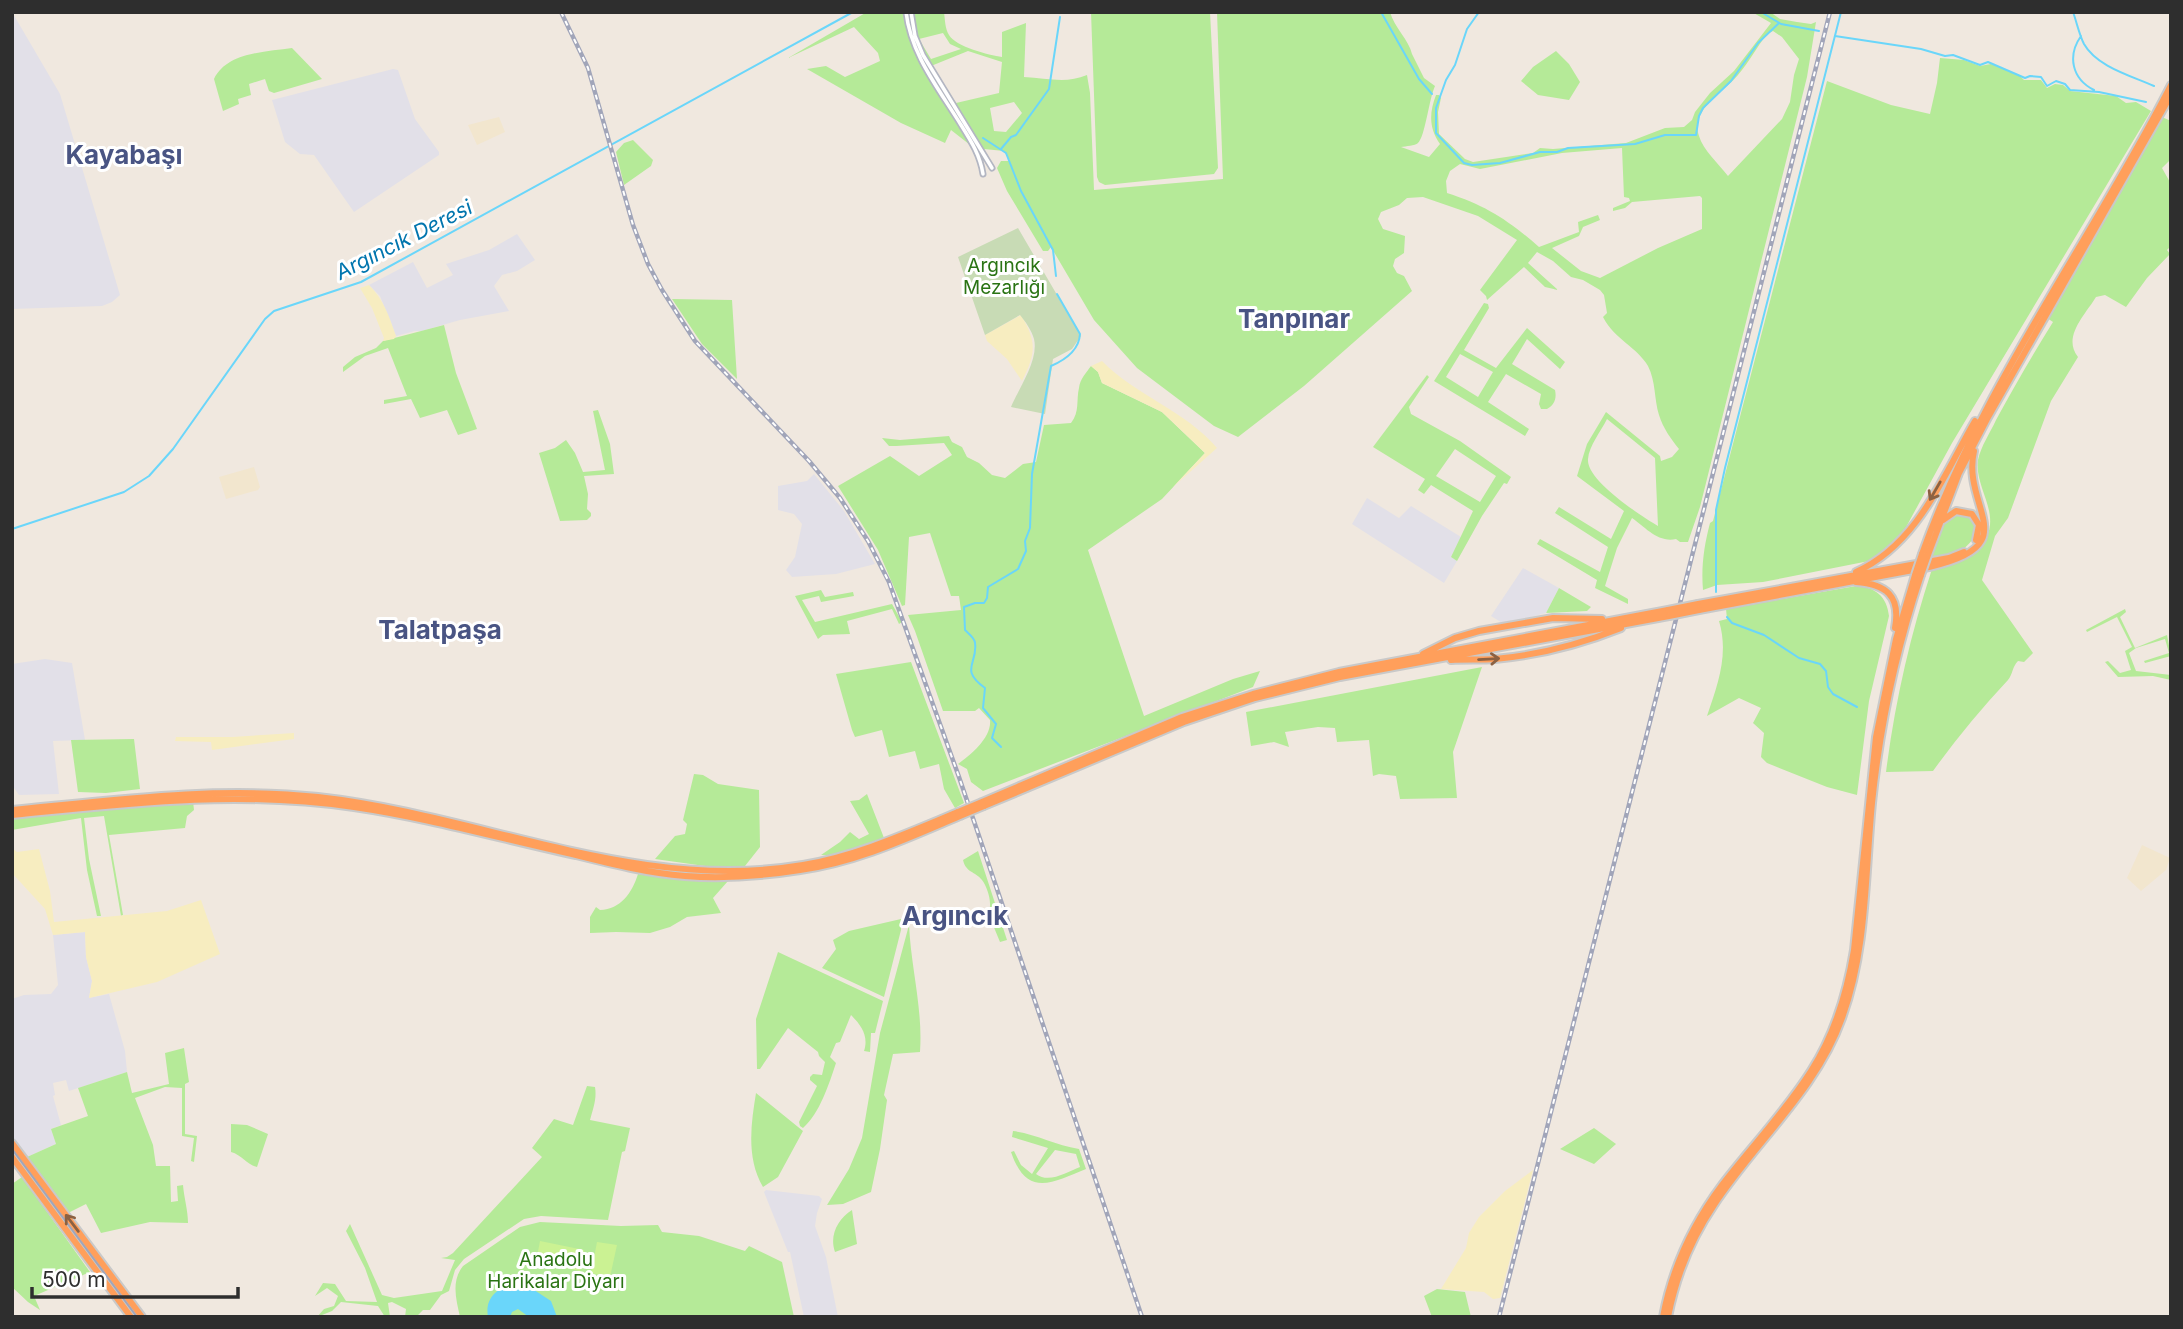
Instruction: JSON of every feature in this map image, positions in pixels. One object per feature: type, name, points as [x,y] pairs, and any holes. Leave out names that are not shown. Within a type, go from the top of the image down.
[{"type":"highway","points":[[1846,580],[1885,555],[1911,530],[2092,230],[2160,110],[2171,85]]},
{"type":"highway","points":[[2160,110],[2171,96]]},
{"type":"highway","points":[[1925,554],[1959,473],[2082,245]]},
{"type":"highway","points":[[1885,687],[1918,575],[1946,493],[1968,443],[2020,348]]},
{"type":"highway","points":[[12,813],[190,793],[307,796],[405,811],[621,862],[660,868],[748,872],[828,860],[868,849],[959,814],[1204,709],[1290,684],[1950,562],[1975,548],[1984,534],[1985,521],[1974,486],[1972,464],[1974,450],[1987,419]]},
{"type":"highway","points":[[1846,580],[1958,555],[1971,547],[1979,532],[1977,519],[1964,511],[1951,512],[1940,523]]},
{"type":"highway","points":[[1666,1317],[1679,1273],[1701,1225],[1725,1189],[1806,1087],[1828,1051],[1842,1017],[1853,982],[1858,950],[1872,801],[1886,706],[1918,575]]},
{"type":"highway","points":[[1666,1317],[1677,1266],[1696,1225],[1722,1185],[1804,1082],[1825,1047],[1847,984],[1854,950],[1871,772],[1896,622],[1895,601],[1889,593],[1880,587],[1846,580]]},
{"type":"highway","points":[[1532,638],[1626,618],[1669,613]]},
{"type":"highway","points":[[1420,659],[1443,643],[1479,631],[1553,618],[1626,618]]},
{"type":"highway","points":[[1420,659],[1492,659],[1528,654],[1581,643],[1635,622]]},
{"type":"highway","points":[[12,1143],[142,1317]]},
{"type":"highway","points":[[12,1157],[131,1317]]},
{"type":"main road","points":[[909,12],[922,55],[992,168]]},
{"type":"main road","points":[[909,12],[912,41],[920,60],[979,156],[983,174]]},
{"type":"shaded area","points":[[12,12],[60,94],[120,295],[102,306],[12,309]]},
{"type":"shaded area","points":[[393,69],[398,70],[415,119],[439,155],[354,212],[314,155],[300,154],[285,142],[272,100]]},
{"type":"shaded area","points":[[499,117],[505,132],[477,145],[468,125]]},
{"type":"shaded area","points":[[517,234],[535,260],[517,271],[502,275],[494,286],[509,311],[396,336],[380,296],[369,285],[413,262],[427,288],[453,275],[446,264],[489,250]]},
{"type":"shaded area","points":[[254,467],[260,487],[258,490],[226,499],[219,477]]},
{"type":"shaded area","points":[[814,474],[844,511],[875,564],[836,574],[792,577],[786,570],[795,557],[802,524],[794,514],[778,510],[778,486],[807,481]]},
{"type":"shaded area","points":[[1367,498],[1399,518],[1411,506],[1461,537],[1451,557],[1457,561],[1444,583],[1352,524]]},
{"type":"shaded area","points":[[1523,568],[1559,588],[1546,613],[1504,624],[1491,616]]},
{"type":"shaded area","points":[[45,659],[72,663],[85,740],[53,741],[59,794],[19,795],[12,785],[12,664]]},
{"type":"shaded area","points":[[2142,845],[2170,858],[2166,870],[2141,891],[2127,878]]},
{"type":"shaded area","points":[[85,932],[86,957],[92,981],[89,998],[109,994],[125,1051],[127,1072],[69,1091],[66,1080],[53,1083],[53,1096],[61,1125],[51,1129],[56,1144],[27,1157],[12,1137],[12,999],[24,995],[51,994],[58,985],[53,935]]},
{"type":"shaded area","points":[[766,1190],[819,1196],[822,1199],[815,1226],[826,1257],[838,1317],[804,1317],[790,1252],[764,1192]]},
{"type":"green space","points":[[867,12],[944,12],[949,35],[958,43],[973,50],[1002,57],[1002,32],[1026,23],[1024,77],[1064,80],[1087,75],[1094,190],[1223,179],[1217,12],[1390,12],[1424,78],[1435,86],[1418,143],[1401,147],[1429,157],[1440,144],[1431,121],[1436,95],[1439,95],[1439,134],[1465,159],[1473,162],[1533,153],[1540,148],[1626,143],[1665,128],[1684,127],[1692,120],[1710,93],[1734,71],[1771,23],[1752,12],[1770,12],[1780,19],[1797,22],[1816,22],[1807,77],[1700,507],[1688,542],[1663,539],[1632,518],[1617,548],[1605,586],[1628,599],[1628,604],[1595,588],[1597,580],[1537,544],[1540,539],[1600,572],[1608,547],[1555,513],[1559,507],[1611,539],[1624,511],[1577,476],[1587,444],[1606,412],[1660,456],[1661,461],[1672,457],[1679,449],[1661,420],[1648,366],[1603,317],[1607,313],[1604,295],[1600,290],[1583,280],[1571,277],[1553,261],[1537,252],[1528,263],[1558,290],[1545,287],[1524,267],[1487,300],[1480,290],[1517,240],[1478,216],[1423,197],[1407,198],[1399,205],[1381,212],[1378,219],[1383,229],[1405,236],[1404,253],[1395,259],[1393,266],[1397,273],[1404,276],[1412,291],[1304,386],[1238,437],[1214,426],[1137,368],[1094,320],[1051,247],[1048,251],[1043,251],[1007,191],[997,168],[1001,161],[1010,161],[1004,151],[974,148],[951,130],[945,143],[901,123],[807,69],[826,66],[845,77],[880,61],[878,53],[854,27],[788,58]],"holes":[[[1773,31],[1782,37],[1799,59],[1790,102],[1782,119],[1728,176],[1701,141],[1699,117],[1746,65],[1767,34]],[[943,33],[950,44],[961,49],[931,59],[919,39]],[[968,51],[1002,62],[999,93],[956,103],[931,66]],[[1014,102],[1022,113],[1006,132],[994,131],[990,108]],[[1622,148],[1624,197],[1630,201],[1613,208],[1613,211],[1625,208],[1632,202],[1700,196],[1702,229],[1600,278],[1581,271],[1552,248],[1579,236],[1583,227],[1600,220],[1598,215],[1578,222],[1579,232],[1539,247],[1496,215],[1447,193],[1446,181],[1450,171],[1460,164],[1480,169],[1562,153]],[[1607,419],[1655,458],[1658,526],[1616,497],[1596,477],[1588,459]]]},
{"type":"green space","points":[[1091,12],[1210,12],[1218,168],[1214,174],[1105,185],[1099,182]]},
{"type":"green space","points":[[292,48],[322,79],[274,93],[269,91],[265,79],[249,84],[251,95],[238,99],[239,104],[223,111],[214,79],[220,70],[237,58]]},
{"type":"green space","points":[[1556,51],[1569,64],[1580,82],[1569,100],[1538,95],[1521,81],[1533,67]]},
{"type":"green space","points":[[1940,58],[1964,60],[1980,66],[1991,64],[2019,75],[2024,80],[2041,80],[2047,88],[2055,84],[2063,85],[2070,91],[2116,96],[2126,103],[2136,102],[2151,111],[1895,542],[1869,561],[1763,582],[1717,585],[1703,590],[1703,565],[1710,523],[1713,521],[1827,81],[1891,105],[1930,114]]},
{"type":"green space","points":[[2162,117],[2171,121],[2171,159],[2162,168],[2171,184],[2171,246],[2167,250],[2170,254],[2147,278],[2126,307],[2105,295],[2096,297],[2081,319],[2073,342],[2078,357],[2051,401],[2008,518],[1995,536],[1982,580],[2033,653],[2024,662],[2016,663],[2008,680],[1969,724],[1933,771],[1886,772],[1904,669],[1932,569],[1970,556],[1986,538],[1990,528],[1989,509],[1978,470],[1981,450],[2053,322],[2047,318]]},
{"type":"green space","points":[[633,140],[653,160],[651,166],[624,185],[616,152],[624,143]]},
{"type":"green space","name":"Argıncık Mezarlığı","points":[[1018,228],[1081,336],[1072,349],[1053,359],[1045,414],[1011,407],[1034,356],[1034,339],[1030,329],[1020,315],[985,335],[958,257]]},
{"type":"green space","points":[[672,299],[732,300],[737,379],[702,344]]},
{"type":"green space","points":[[1484,303],[1488,304],[1489,308],[1464,350],[1496,368],[1527,328],[1565,362],[1560,369],[1527,339],[1512,364],[1555,390],[1553,404],[1547,409],[1541,409],[1541,394],[1506,374],[1488,402],[1529,429],[1525,436],[1434,381]],"holes":[[[1460,354],[1493,372],[1478,397],[1446,377]]]},
{"type":"green space","points":[[444,325],[456,373],[477,429],[458,435],[447,410],[420,418],[411,399],[384,404],[384,400],[407,396],[388,348],[365,356],[343,372],[343,367],[355,357],[376,348],[383,341]]},
{"type":"green space","points":[[1091,366],[1098,372],[1102,383],[1162,412],[1205,453],[1162,499],[1088,550],[1144,716],[1233,679],[1260,671],[1253,687],[983,791],[971,782],[967,769],[958,764],[984,739],[990,720],[979,708],[975,711],[943,711],[908,615],[961,610],[959,596],[951,596],[930,533],[909,537],[905,605],[902,606],[878,550],[838,486],[890,456],[919,476],[952,455],[944,443],[889,446],[882,438],[900,440],[949,436],[952,442],[962,447],[967,457],[979,463],[992,475],[1005,478],[1023,464],[1036,462],[1044,425],[1071,423],[1077,410],[1081,382]]},
{"type":"green space","points":[[1427,375],[1429,377],[1409,407],[1411,414],[1460,441],[1511,477],[1482,516],[1457,561],[1451,557],[1473,511],[1431,485],[1424,494],[1418,490],[1425,479],[1373,447]],"holes":[[[1455,449],[1496,476],[1480,502],[1436,476]]]},
{"type":"green space","points":[[598,410],[610,444],[614,474],[584,476],[588,494],[587,509],[591,516],[587,520],[560,521],[539,453],[555,448],[566,440],[583,472],[605,470],[593,411]]},
{"type":"green space","points":[[1952,514],[1965,514],[1974,520],[1977,525],[1975,535],[1968,545],[1956,554],[1930,557],[1942,524]]},
{"type":"green space","points":[[1856,586],[1869,588],[1879,594],[1886,603],[1889,616],[1869,701],[1857,795],[1827,787],[1767,763],[1761,757],[1764,733],[1753,723],[1761,708],[1739,698],[1707,716],[1721,669],[1723,645],[1719,621],[1727,619],[1726,609]]},
{"type":"green space","points":[[1559,588],[1591,607],[1587,611],[1546,613]]},
{"type":"green space","points":[[821,590],[825,597],[853,592],[854,596],[821,602],[819,596],[802,600],[815,622],[892,604],[902,622],[899,624],[892,609],[847,621],[850,634],[823,635],[818,639],[795,596]]},
{"type":"green space","points":[[2125,609],[2126,612],[2120,617],[2135,648],[2167,635],[2171,656],[2145,663],[2144,661],[2169,653],[2165,639],[2136,648],[2129,653],[2136,671],[2171,675],[2171,680],[2153,676],[2118,677],[2105,662],[2108,661],[2120,673],[2131,670],[2125,651],[2132,647],[2117,617],[2087,632],[2086,630]]},
{"type":"green space","points":[[911,662],[964,803],[955,808],[944,789],[939,764],[920,769],[915,751],[889,757],[882,730],[855,737],[852,730],[836,674]]},
{"type":"green space","points":[[1482,667],[1453,752],[1457,798],[1400,799],[1396,776],[1373,776],[1369,740],[1337,742],[1335,728],[1318,727],[1285,732],[1289,747],[1274,742],[1251,746],[1246,712]]},
{"type":"green space","points":[[134,739],[140,789],[106,793],[78,792],[71,740]]},
{"type":"green space","points":[[694,774],[703,775],[718,784],[759,790],[760,847],[745,866],[712,867],[655,859],[675,836],[685,834],[687,824],[683,820]]},
{"type":"green space","points":[[867,794],[884,838],[834,855],[821,855],[850,832],[859,839],[869,834],[850,801],[859,800]]},
{"type":"green space","points":[[193,801],[194,810],[187,816],[185,828],[109,835],[123,915],[121,916],[104,816],[84,818],[101,916],[97,916],[87,870],[81,818],[12,830],[12,818]]},
{"type":"green space","points":[[978,851],[1007,940],[1000,942],[988,913],[990,901],[986,887],[979,877],[966,867],[963,860]]},
{"type":"green space","points":[[638,874],[681,880],[728,881],[713,898],[721,913],[687,917],[670,927],[650,933],[590,933],[590,917],[596,907],[600,910],[607,909],[620,903],[629,893]]},
{"type":"green space","points":[[901,919],[901,930],[884,997],[822,968],[836,949],[833,940],[849,931]]},
{"type":"green space","points":[[909,925],[920,1020],[920,1052],[893,1054],[884,1095],[887,1100],[871,1192],[843,1204],[827,1205],[849,1169],[862,1138],[880,1033]]},
{"type":"green space","points":[[778,952],[883,1001],[875,1033],[871,1033],[870,1052],[864,1051],[863,1031],[851,1015],[840,1042],[836,1043],[830,1057],[836,1063],[823,1098],[803,1128],[799,1122],[817,1086],[810,1077],[813,1074],[822,1075],[825,1062],[818,1052],[788,1028],[760,1069],[757,1069],[756,1019]]},
{"type":"green space","points":[[184,1048],[189,1082],[185,1084],[185,1134],[197,1136],[194,1162],[191,1161],[194,1138],[182,1136],[182,1088],[165,1087],[135,1098],[153,1145],[156,1166],[170,1166],[171,1202],[178,1201],[177,1186],[183,1185],[188,1223],[150,1222],[101,1233],[86,1204],[68,1213],[27,1157],[56,1144],[51,1129],[88,1116],[78,1088],[127,1072],[132,1093],[169,1084],[165,1053]]},
{"type":"green space","points":[[587,1086],[595,1087],[590,1120],[630,1128],[625,1151],[622,1152],[608,1220],[541,1216],[524,1219],[464,1259],[455,1270],[449,1291],[441,1295],[430,1310],[423,1310],[416,1317],[405,1317],[406,1309],[392,1302],[388,1303],[390,1317],[385,1317],[378,1306],[341,1302],[332,1311],[317,1317],[324,1309],[334,1306],[338,1296],[327,1288],[315,1296],[323,1283],[335,1284],[346,1301],[377,1302],[365,1268],[346,1231],[350,1224],[382,1295],[394,1298],[442,1291],[455,1260],[441,1258],[453,1253],[542,1157],[532,1148],[554,1119],[573,1125]]},
{"type":"green space","points":[[756,1093],[803,1131],[778,1177],[763,1187],[752,1153]]},
{"type":"green space","points":[[231,1124],[247,1125],[268,1134],[257,1167],[231,1152]]},
{"type":"green space","points":[[1594,1128],[1616,1144],[1594,1164],[1560,1149]]},
{"type":"green space","points":[[1013,1131],[1021,1132],[1079,1149],[1086,1169],[1052,1182],[1033,1181],[1017,1167],[1011,1152],[1014,1151],[1021,1165],[1032,1174],[1048,1148],[1012,1137]],"holes":[[[1055,1150],[1076,1154],[1080,1167],[1047,1178],[1036,1174]]]},
{"type":"green space","points":[[22,1177],[90,1272],[34,1296],[40,1310],[12,1287],[12,1184]]},
{"type":"green space","points":[[852,1210],[857,1244],[835,1252],[833,1240],[836,1228]]},
{"type":"green space","name":"Anadolu Harikalar Diyarı","points":[[540,1222],[658,1225],[662,1232],[699,1236],[745,1251],[749,1246],[782,1262],[794,1317],[460,1317],[456,1284],[463,1266],[520,1227]]},
{"type":"green space","points":[[540,1241],[584,1250],[580,1271],[536,1262]]},
{"type":"green space","points":[[597,1242],[617,1245],[610,1277],[591,1273]]},
{"type":"green space","points":[[1437,1289],[1465,1292],[1471,1317],[1432,1317],[1424,1296]]},
{"type":"sand","points":[[369,285],[386,309],[396,336],[394,339],[383,341],[372,308],[360,288]]},
{"type":"sand","points":[[1021,315],[1030,333],[1033,348],[1022,381],[1007,359],[987,341],[985,335]]},
{"type":"sand","points":[[1102,361],[1130,384],[1191,424],[1217,448],[1173,487],[1205,453],[1162,412],[1102,383],[1098,372],[1091,366]]},
{"type":"sand","points":[[294,733],[294,739],[212,750],[211,742],[175,741],[176,737]]},
{"type":"sand","points":[[12,848],[17,852],[39,849],[50,891],[54,922],[167,911],[201,900],[220,954],[157,982],[89,998],[92,981],[86,957],[85,932],[53,935],[45,909],[12,873]]},
{"type":"sand","points":[[1533,1170],[1500,1298],[1493,1299],[1484,1292],[1441,1289],[1466,1248],[1469,1233],[1479,1217],[1505,1191]]},
{"type":"water","points":[[522,1282],[551,1301],[557,1317],[529,1317],[518,1309],[512,1312],[510,1317],[488,1317],[489,1302],[496,1292]]},
{"type":"waterway","name":"Argıncık Deresi","points":[[12,529],[124,492],[149,476],[173,449],[265,319],[274,311],[361,282],[853,12]]},
{"type":"waterway","points":[[1381,12],[1419,79],[1432,94]]},
{"type":"waterway","points":[[1479,12],[1467,29],[1436,108],[1436,133],[1464,163],[1472,165],[1500,163],[1540,152],[1557,152],[1568,148],[1635,144],[1665,135],[1696,135],[1703,108],[1731,81],[1758,43],[1779,23]]},
{"type":"waterway","points":[[1761,12],[1781,24],[1819,31]]},
{"type":"waterway","points":[[1716,592],[1716,510],[1725,468],[1841,12]]},
{"type":"waterway","points":[[2073,12],[2084,44],[2097,59],[2154,86]]},
{"type":"waterway","points":[[1001,149],[1016,135],[1049,89],[1060,17]]},
{"type":"waterway","points":[[1835,36],[1921,49],[1945,56],[1953,55],[1980,65],[1988,62],[2025,78],[2041,77],[2047,86],[2056,81],[2065,84],[2070,90],[2099,92]]},
{"type":"waterway","points":[[2081,36],[2074,51],[2074,66],[2081,80],[2094,90]]},
{"type":"waterway","points":[[2099,92],[2146,102]]},
{"type":"waterway","points":[[983,138],[1006,153],[1021,191],[1053,250],[1056,276]]},
{"type":"waterway","points":[[1001,747],[992,738],[996,724],[983,708],[985,688],[971,671],[975,643],[965,630],[964,607],[984,603],[988,587],[1018,569],[1026,551],[1025,541],[1030,528],[1032,474],[1051,366],[1070,354],[1077,345],[1080,334],[1057,294]]},
{"type":"waterway","points":[[1727,617],[1732,623],[1764,635],[1799,658],[1820,664],[1826,671],[1828,687],[1833,694],[1857,707]]},
{"type":"tram line","points":[[12,1149],[137,1317]]},
{"type":"railway","points":[[561,12],[588,68],[633,225],[648,264],[662,290],[695,341],[809,461],[840,498],[868,541],[889,582],[959,777],[1142,1317]]},
{"type":"railway","points":[[1499,1317],[1830,12]]},
{"type":"district","name":"Kayabaşı","points":[[124,155]]},
{"type":"district","name":"Tanpınar","points":[[1294,319]]},
{"type":"district","name":"Talatpaşa","points":[[440,630]]},
{"type":"district","name":"Argıncık","points":[[955,916]]}]
